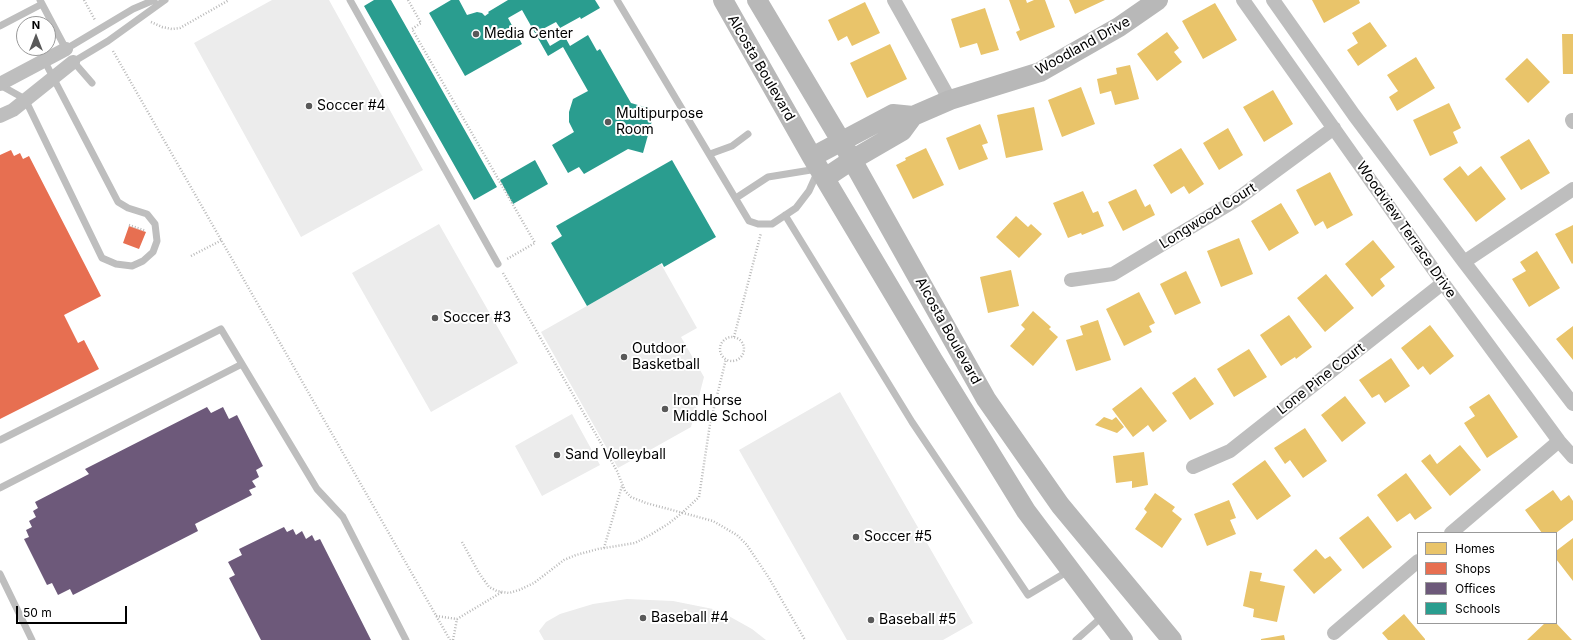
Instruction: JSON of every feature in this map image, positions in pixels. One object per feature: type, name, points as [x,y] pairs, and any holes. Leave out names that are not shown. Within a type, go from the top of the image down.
[{"type":"main road","name":"Alcosta Boulevard","points":[[723,0],[819,168],[933,360],[1026,511],[1124,640]]},
{"type":"main road","name":"Alcosta Boulevard","points":[[757,0],[852,160],[986,399],[1060,505],[1172,640]]},
{"type":"main road","name":"Woodland Drive","points":[[819,168],[840,141],[892,114],[913,116],[950,100],[1040,72],[1119,27],[1158,0]]},
{"type":"main road","name":"Woodland Drive","points":[[819,168],[852,160],[902,131],[913,116]]},
{"type":"street","points":[[894,0],[950,100]]},
{"type":"street","name":"Woodview Terrace Drive","points":[[1243,0],[1443,283],[1559,441],[1573,457]]},
{"type":"street","name":"Woodview Terrace Drive","points":[[1273,0],[1354,115],[1573,404]]},
{"type":"street","points":[[0,84],[66,49]]},
{"type":"street","points":[[0,116],[12,110],[73,62]]},
{"type":"street","name":"Longwood Court","points":[[1071,280],[1113,274],[1236,200],[1334,128]]},
{"type":"street","points":[[1464,262],[1573,189]]},
{"type":"street","name":"Lone Pine Court","points":[[1194,467],[1230,451],[1443,283]]},
{"type":"street","points":[[1452,532],[1559,441]]},
{"type":"street","points":[[1334,633],[1417,562]]},
{"type":"lane","points":[[66,49],[133,9],[154,0]]},
{"type":"lane","points":[[73,62],[108,41],[165,0]]},
{"type":"lane","points":[[350,0],[498,264]]},
{"type":"lane","points":[[617,0],[749,221],[758,224],[772,224],[796,208],[809,191],[819,168]]},
{"type":"lane","points":[[0,26],[41,2],[73,62],[92,83]]},
{"type":"lane","points":[[0,84],[25,99],[102,258],[116,264],[132,266],[143,261],[153,252],[157,241],[154,224],[147,214],[128,208],[118,202],[44,60]]},
{"type":"lane","points":[[710,154],[732,146],[748,134]]},
{"type":"lane","points":[[736,198],[768,177],[819,168]]},
{"type":"lane","points":[[785,215],[912,422],[1028,595],[1070,570]]},
{"type":"lane","points":[[0,440],[221,329],[317,489],[343,517],[406,640]]},
{"type":"lane","points":[[0,488],[242,364]]},
{"type":"lane","points":[[0,574],[32,640]]},
{"type":"lane","points":[[1076,640],[1104,615]]},
{"type":"path","points":[[84,0],[100,28]]},
{"type":"path","points":[[143,16],[162,27],[172,29],[180,28],[229,0]]},
{"type":"path","points":[[408,0],[421,23],[412,29],[535,243],[498,264],[617,471],[622,486],[631,497],[713,521],[726,527],[747,544],[769,578],[805,640]]},
{"type":"path","points":[[108,41],[450,640]]},
{"type":"path","points":[[734,337],[764,224]]},
{"type":"path","points":[[129,225],[150,232]]},
{"type":"path","points":[[191,256],[222,240]]},
{"type":"path","points":[[734,337],[743,344],[742,355],[736,360],[726,359],[720,352],[721,344],[726,338],[734,337]]},
{"type":"path","points":[[462,542],[479,572],[489,586],[497,591],[509,593],[524,588],[564,560],[576,555],[604,548],[635,543],[650,535],[682,513],[699,497],[710,424],[726,359]]},
{"type":"path","points":[[716,400],[738,406]]},
{"type":"path","points":[[604,548],[622,486]]},
{"type":"path","points":[[436,616],[457,619],[503,592]]},
{"type":"path","points":[[453,640],[457,619]]},
{"type":"shaded area","name":"Soccer #4","points":[[272,0],[329,0],[423,170],[301,237],[194,43]]},
{"type":"shaded area","name":"Soccer #3","points":[[439,224],[518,363],[431,412],[352,273]]},
{"type":"shaded area","name":"Outdoor Basketball","points":[[661,264],[697,328],[681,337],[704,377],[691,427],[618,468],[541,332]]},
{"type":"shaded area","name":"Soccer #5","points":[[840,392],[973,623],[943,640],[847,640],[739,450]]},
{"type":"shaded area","name":"Sand Volleyball","points":[[572,414],[600,465],[542,496],[515,446]]},
{"type":"shaded area","name":"Baseball #4","points":[[627,599],[673,601],[718,610],[752,629],[766,640],[544,640],[539,631],[546,622],[560,614],[593,604]]},
{"type":"building: Homes","points":[[1009,0],[1026,0],[1027,3],[1034,0],[1045,0],[1055,27],[1020,41],[1016,32],[1020,30]]},
{"type":"building: Homes","points":[[1069,0],[1105,0],[1075,14]]},
{"type":"building: Homes","points":[[1312,0],[1359,0],[1360,3],[1324,23]]},
{"type":"building: Homes","points":[[865,2],[880,33],[852,46],[847,36],[838,41],[828,20]]},
{"type":"building: Homes","points":[[1215,3],[1237,40],[1203,59],[1182,21]]},
{"type":"building: Homes","points":[[985,8],[999,50],[981,55],[977,43],[960,48],[951,19]]},
{"type":"building: Homes","points":[[1370,22],[1387,46],[1358,66],[1347,50],[1358,43],[1352,33]]},
{"type":"building: Homes","points":[[1167,32],[1179,48],[1174,52],[1182,62],[1157,81],[1137,54]]},
{"type":"building: Homes","points":[[1562,34],[1573,34],[1573,74],[1563,74]]},
{"type":"building: Homes","points":[[890,44],[907,79],[867,98],[850,63]]},
{"type":"building: Homes","points":[[1416,57],[1435,88],[1397,111],[1389,97],[1398,91],[1387,75]]},
{"type":"building: Homes","points":[[1527,58],[1550,82],[1528,103],[1505,79]]},
{"type":"building: Homes","points":[[1130,65],[1139,99],[1115,105],[1111,91],[1100,94],[1097,79],[1117,74],[1116,68]]},
{"type":"building: Homes","points":[[1081,87],[1095,124],[1062,137],[1048,100]]},
{"type":"building: Homes","points":[[1273,90],[1293,124],[1264,142],[1243,107]]},
{"type":"building: Homes","points":[[1449,103],[1461,128],[1453,132],[1458,143],[1430,156],[1413,120]]},
{"type":"building: Homes","points":[[1034,107],[1043,150],[1006,158],[997,115]]},
{"type":"building: Homes","points":[[980,124],[988,143],[982,145],[988,159],[959,170],[946,138]]},
{"type":"building: Homes","points":[[1228,128],[1243,155],[1219,170],[1203,143]]},
{"type":"building: Homes","points":[[1529,139],[1550,173],[1521,190],[1500,157]]},
{"type":"building: Homes","points":[[926,148],[944,185],[913,199],[896,165],[906,160],[905,158]]},
{"type":"building: Homes","points":[[1181,148],[1204,184],[1189,194],[1184,186],[1171,194],[1153,165]]},
{"type":"building: Homes","points":[[1460,166],[1468,176],[1481,166],[1506,199],[1476,222],[1443,179]]},
{"type":"building: Homes","points":[[1330,172],[1353,215],[1327,229],[1323,221],[1315,226],[1296,190]]},
{"type":"building: Homes","points":[[1136,189],[1145,207],[1150,204],[1155,215],[1123,231],[1108,202]]},
{"type":"building: Homes","points":[[1083,191],[1093,213],[1098,211],[1104,226],[1082,235],[1081,233],[1068,238],[1053,203]]},
{"type":"building: Homes","points":[[1281,203],[1299,233],[1269,251],[1251,221]]},
{"type":"building: Homes","points":[[1016,216],[1028,227],[1031,224],[1042,234],[1019,258],[996,237]]},
{"type":"building: Homes","points":[[1573,225],[1573,263],[1572,264],[1555,234]]},
{"type":"building: Homes","points":[[1239,238],[1253,274],[1221,287],[1207,251]]},
{"type":"building: Homes","points":[[1373,240],[1395,267],[1380,279],[1385,286],[1372,297],[1345,264]]},
{"type":"building: Homes","points":[[1537,251],[1560,288],[1529,307],[1512,279],[1526,271],[1520,262]]},
{"type":"building: Homes","points":[[1011,270],[1019,306],[988,313],[980,277]]},
{"type":"building: Homes","points":[[1186,271],[1201,303],[1175,315],[1160,284]]},
{"type":"building: Homes","points":[[1326,274],[1354,308],[1325,332],[1297,298]]},
{"type":"building: Homes","points":[[1139,292],[1155,323],[1149,326],[1152,332],[1124,346],[1106,309]]},
{"type":"building: Homes","points":[[1033,311],[1051,327],[1049,329],[1058,337],[1033,366],[1010,346],[1025,329],[1021,325]]},
{"type":"building: Homes","points":[[1289,315],[1312,347],[1296,359],[1295,357],[1281,366],[1260,335]]},
{"type":"building: Homes","points":[[1098,320],[1111,360],[1076,371],[1066,340],[1083,335],[1080,326]]},
{"type":"building: Homes","points":[[1430,325],[1454,356],[1430,375],[1423,366],[1418,370],[1401,348]]},
{"type":"building: Homes","points":[[1573,326],[1573,360],[1556,339]]},
{"type":"building: Homes","points":[[1249,349],[1267,377],[1234,397],[1217,369]]},
{"type":"building: Homes","points":[[1391,358],[1410,386],[1385,403],[1379,394],[1372,398],[1359,380]]},
{"type":"building: Homes","points":[[1195,377],[1214,404],[1190,420],[1172,393]]},
{"type":"building: Homes","points":[[1141,387],[1167,421],[1153,432],[1148,425],[1133,437],[1112,409]]},
{"type":"building: Homes","points":[[1489,394],[1518,437],[1487,458],[1464,423],[1475,416],[1469,407]]},
{"type":"building: Homes","points":[[1345,396],[1366,423],[1342,442],[1321,415]]},
{"type":"building: Homes","points":[[1104,417],[1112,420],[1116,417],[1124,427],[1117,433],[1095,425]]},
{"type":"building: Homes","points":[[1305,428],[1327,461],[1303,478],[1290,460],[1285,464],[1274,448]]},
{"type":"building: Homes","points":[[1460,445],[1481,470],[1450,496],[1421,461],[1430,454],[1437,464]]},
{"type":"building: Homes","points":[[1144,452],[1148,485],[1132,488],[1132,481],[1116,483],[1113,456]]},
{"type":"building: Homes","points":[[1265,460],[1291,496],[1257,520],[1232,484]]},
{"type":"building: Homes","points":[[1406,473],[1432,508],[1415,520],[1410,513],[1397,522],[1377,495]]},
{"type":"building: Homes","points":[[1553,490],[1561,501],[1569,495],[1573,501],[1573,520],[1557,532],[1541,532],[1525,510]]},
{"type":"building: Homes","points":[[1155,493],[1175,507],[1172,511],[1182,519],[1162,548],[1135,529],[1147,512],[1144,509]]},
{"type":"building: Homes","points":[[1229,500],[1236,518],[1230,520],[1236,534],[1207,546],[1194,514]]},
{"type":"building: Homes","points":[[1368,516],[1392,547],[1363,569],[1339,538]]},
{"type":"building: Homes","points":[[1573,538],[1573,581],[1557,560],[1557,550]]},
{"type":"building: Homes","points":[[1316,549],[1325,559],[1330,556],[1342,570],[1314,594],[1293,570]]},
{"type":"building: Homes","points":[[1250,571],[1262,573],[1260,581],[1285,586],[1277,622],[1253,617],[1254,609],[1243,606]]},
{"type":"building: Homes","points":[[1404,614],[1425,640],[1388,640],[1382,633]]},
{"type":"building: Homes","points":[[1544,624],[1557,624],[1572,640],[1527,640]]},
{"type":"building: Homes","points":[[1284,635],[1285,640],[1261,640],[1261,639]]},
{"type":"building: Shops","points":[[11,150],[14,156],[20,153],[23,159],[29,156],[101,296],[64,315],[78,343],[84,340],[99,369],[0,419],[0,155]]},
{"type":"building: Shops","points":[[129,226],[146,232],[139,249],[123,243]]},
{"type":"building: Offices","points":[[207,407],[211,413],[223,407],[229,419],[237,415],[263,466],[256,470],[259,477],[252,481],[256,487],[249,490],[252,495],[195,524],[198,531],[73,595],[70,589],[58,595],[52,583],[47,585],[24,539],[29,537],[26,530],[32,527],[29,521],[36,517],[33,511],[38,508],[35,502],[89,474],[85,469]]},
{"type":"building: Offices","points":[[284,527],[287,532],[293,529],[296,535],[302,531],[306,539],[312,535],[315,541],[320,539],[371,640],[261,640],[229,578],[235,575],[228,562],[242,555],[239,549]]},
{"type":"building: Schools","points":[[374,0],[391,0],[497,187],[474,200],[364,6]]},
{"type":"building: Schools","points":[[451,0],[459,0],[467,15],[477,12],[482,13],[485,16],[489,13],[488,12],[508,0],[595,0],[600,8],[581,19],[580,17],[560,28],[556,22],[541,30],[550,46],[565,37],[570,46],[588,35],[597,51],[600,49],[631,103],[655,110],[643,153],[628,149],[584,174],[579,167],[568,173],[552,145],[574,132],[569,122],[569,112],[573,99],[588,91],[563,47],[548,56],[522,10],[508,18],[522,44],[465,76],[429,13]]},
{"type":"building: Schools","points":[[535,160],[548,184],[513,204],[500,180]]},
{"type":"building: Schools","points":[[672,160],[716,237],[664,267],[662,263],[587,306],[551,243],[562,236],[556,226]]},
{"type":"place","name":"Media Center","points":[[476,34]]},
{"type":"place","name":"Soccer #4","points":[[309,106]]},
{"type":"place","name":"Multipurpose Room","points":[[608,122]]},
{"type":"place","name":"Soccer #3","points":[[435,318]]},
{"type":"place","name":"Outdoor Basketball","points":[[624,357]]},
{"type":"place","name":"Iron Horse Middle School","points":[[665,409]]},
{"type":"place","name":"Sand Volleyball","points":[[557,455]]},
{"type":"place","name":"Soccer #5","points":[[856,537]]},
{"type":"place","name":"Baseball #4","points":[[643,618]]},
{"type":"place","name":"Baseball #5","points":[[871,620]]}]
